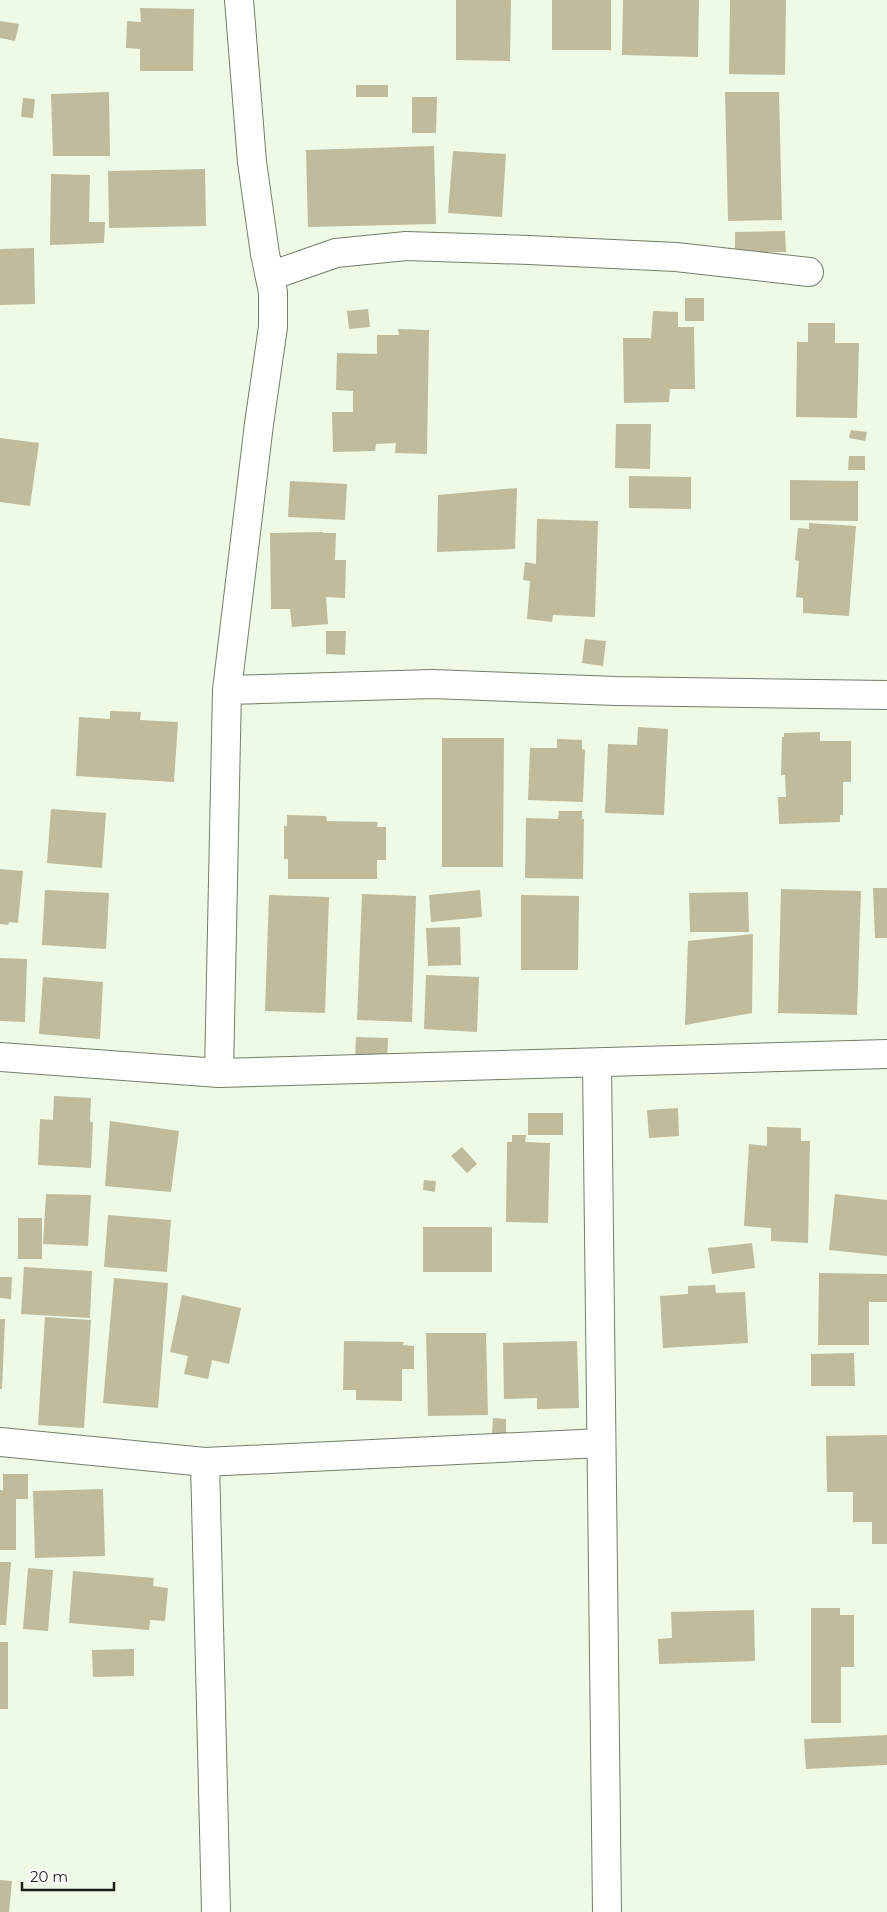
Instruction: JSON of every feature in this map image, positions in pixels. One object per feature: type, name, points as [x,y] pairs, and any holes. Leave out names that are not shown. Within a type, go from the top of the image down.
[{"type":"street","points":[[219,1073],[227,690],[259,424],[273,327],[273,292],[252,162],[239,0]]},
{"type":"street","points":[[270,276],[336,253],[406,246],[676,257],[809,272]]},
{"type":"street","points":[[227,690],[432,684],[616,692],[887,695]]},
{"type":"street","points":[[0,1057],[219,1073],[887,1054]]},
{"type":"street","points":[[597,1063],[607,1912]]},
{"type":"street","points":[[0,1442],[205,1462],[601,1443]]},
{"type":"street","points":[[205,1462],[216,1912]]},
{"type":"building","points":[[456,0],[511,0],[510,61],[456,60]]},
{"type":"building","points":[[552,0],[611,0],[611,50],[552,50]]},
{"type":"building","points":[[623,0],[699,0],[698,57],[622,55]]},
{"type":"building","points":[[730,0],[786,0],[785,75],[729,74]]},
{"type":"building","points":[[140,8],[194,9],[193,71],[140,71],[140,49],[126,48],[127,21],[141,22]]},
{"type":"building","points":[[0,21],[19,24],[15,41],[0,38]]},
{"type":"building","points":[[356,85],[388,85],[388,97],[356,97]]},
{"type":"building","points":[[109,92],[110,156],[53,156],[51,94]]},
{"type":"building","points":[[725,92],[779,92],[782,220],[728,221]]},
{"type":"building","points":[[412,97],[437,97],[436,133],[412,133]]},
{"type":"building","points":[[23,98],[35,99],[33,118],[21,117]]},
{"type":"building","points":[[434,146],[436,224],[308,227],[306,150]]},
{"type":"building","points":[[453,151],[506,154],[502,217],[448,213]]},
{"type":"building","points":[[205,169],[206,226],[109,228],[108,171]]},
{"type":"building","points":[[51,174],[90,175],[89,222],[105,222],[104,243],[50,245]]},
{"type":"building","points":[[785,231],[786,252],[735,253],[735,232]]},
{"type":"building","points":[[34,248],[35,304],[0,305],[0,249]]},
{"type":"building","points":[[685,298],[704,298],[704,321],[685,321]]},
{"type":"building","points":[[368,309],[370,327],[349,329],[347,311]]},
{"type":"building","points":[[653,311],[678,312],[678,327],[694,327],[695,389],[670,389],[669,402],[624,403],[623,338],[651,338]]},
{"type":"building","points":[[808,323],[835,323],[835,343],[859,343],[857,418],[796,417],[797,342],[808,342]]},
{"type":"building","points":[[398,329],[429,330],[427,454],[395,453],[396,443],[376,444],[375,451],[333,452],[332,412],[353,412],[353,391],[336,390],[337,353],[377,354],[377,335],[399,335]]},
{"type":"building","points":[[616,424],[651,424],[650,469],[615,468]]},
{"type":"building","points":[[851,430],[867,432],[865,441],[849,438]]},
{"type":"building","points":[[0,438],[39,443],[30,506],[0,502]]},
{"type":"building","points":[[849,456],[865,456],[865,470],[848,470]]},
{"type":"building","points":[[629,476],[691,477],[691,509],[629,508]]},
{"type":"building","points":[[790,480],[858,481],[858,521],[790,520]]},
{"type":"building","points":[[290,481],[347,484],[345,520],[288,517]]},
{"type":"building","points":[[517,488],[515,549],[437,552],[438,495]]},
{"type":"building","points":[[537,519],[598,521],[595,617],[553,615],[552,622],[527,619],[530,581],[523,580],[525,562],[536,564]]},
{"type":"building","points":[[809,523],[856,526],[849,616],[803,613],[803,598],[796,597],[799,561],[795,560],[798,528],[809,529]]},
{"type":"building","points":[[270,533],[336,533],[335,560],[346,560],[345,598],[326,597],[328,624],[292,627],[290,609],[271,609]]},
{"type":"building","points":[[326,631],[346,631],[345,655],[326,654]]},
{"type":"building","points":[[585,639],[606,641],[603,666],[582,663]]},
{"type":"building","points":[[110,711],[141,712],[140,720],[178,722],[174,782],[76,776],[79,717],[110,719]]},
{"type":"building","points":[[638,727],[668,729],[664,815],[605,813],[608,744],[637,745]]},
{"type":"building","points":[[820,732],[820,741],[851,741],[851,782],[843,782],[843,815],[840,815],[840,822],[779,824],[778,797],[786,797],[785,775],[781,775],[782,737],[784,737],[784,733]]},
{"type":"building","points":[[442,738],[504,738],[503,867],[442,867]]},
{"type":"building","points":[[557,739],[582,740],[582,749],[585,750],[583,802],[528,800],[530,748],[557,748]]},
{"type":"building","points":[[51,809],[106,813],[102,868],[47,863]]},
{"type":"building","points":[[559,811],[582,811],[582,819],[584,819],[583,879],[525,878],[526,818],[558,819]]},
{"type":"building","points":[[287,815],[326,816],[327,821],[378,822],[377,827],[386,827],[386,860],[377,860],[377,879],[288,879],[288,859],[284,859],[284,826],[287,826]]},
{"type":"building","points":[[0,869],[23,871],[18,923],[0,924]]},
{"type":"building","points":[[873,888],[887,888],[887,938],[875,938]]},
{"type":"building","points":[[781,889],[861,891],[857,1015],[778,1013]]},
{"type":"building","points":[[45,890],[109,893],[106,949],[42,945]]},
{"type":"building","points":[[480,890],[482,917],[431,922],[429,895]]},
{"type":"building","points":[[748,892],[749,932],[690,932],[689,893]]},
{"type":"building","points":[[362,894],[416,896],[412,1022],[357,1020]]},
{"type":"building","points":[[269,895],[329,897],[325,1013],[265,1011]]},
{"type":"building","points":[[521,895],[579,896],[578,970],[521,970]]},
{"type":"building","points":[[460,927],[461,965],[428,966],[426,928]]},
{"type":"building","points":[[753,934],[752,1013],[685,1025],[688,941]]},
{"type":"building","points":[[0,958],[27,959],[25,1022],[0,1021]]},
{"type":"building","points":[[426,975],[479,977],[477,1032],[424,1029]]},
{"type":"building","points":[[43,977],[103,982],[100,1039],[39,1034]]},
{"type":"building","points":[[356,1037],[388,1038],[387,1063],[355,1061]]},
{"type":"building","points":[[54,1096],[91,1098],[90,1122],[93,1122],[91,1168],[38,1165],[40,1119],[53,1120]]},
{"type":"building","points":[[678,1108],[679,1136],[649,1138],[647,1110]]},
{"type":"building","points":[[528,1113],[563,1113],[563,1135],[528,1135]]},
{"type":"building","points":[[110,1121],[179,1131],[171,1192],[105,1186]]},
{"type":"building","points":[[767,1127],[801,1128],[801,1141],[810,1141],[808,1243],[771,1241],[771,1228],[744,1226],[749,1144],[767,1146]]},
{"type":"building","points":[[512,1135],[526,1135],[525,1142],[550,1143],[548,1223],[506,1222],[507,1142],[512,1142]]},
{"type":"building","points":[[462,1147],[477,1164],[467,1173],[451,1156]]},
{"type":"building","points":[[424,1180],[436,1181],[435,1192],[423,1190]]},
{"type":"building","points":[[46,1194],[91,1195],[88,1246],[43,1244]]},
{"type":"building","points":[[835,1194],[887,1200],[887,1256],[829,1250]]},
{"type":"building","points":[[108,1215],[171,1220],[167,1272],[104,1267]]},
{"type":"building","points":[[18,1218],[42,1218],[42,1259],[18,1259]]},
{"type":"building","points":[[423,1227],[492,1227],[492,1272],[423,1272]]},
{"type":"building","points":[[752,1243],[755,1268],[712,1274],[708,1248]]},
{"type":"building","points":[[24,1267],[92,1271],[90,1318],[21,1314]]},
{"type":"building","points":[[819,1273],[887,1274],[887,1302],[869,1302],[869,1345],[818,1345]]},
{"type":"building","points":[[0,1277],[12,1277],[11,1299],[0,1298]]},
{"type":"building","points":[[114,1278],[168,1283],[158,1408],[103,1403]]},
{"type":"building","points":[[715,1285],[716,1293],[745,1292],[748,1343],[663,1348],[660,1296],[688,1294],[688,1286]]},
{"type":"building","points":[[182,1295],[241,1308],[229,1364],[212,1360],[208,1379],[184,1374],[188,1356],[170,1352]]},
{"type":"building","points":[[45,1317],[91,1320],[84,1428],[38,1425]]},
{"type":"building","points":[[0,1319],[5,1319],[2,1389],[0,1389]]},
{"type":"building","points":[[426,1333],[486,1333],[488,1415],[428,1416]]},
{"type":"building","points":[[344,1341],[404,1342],[403,1345],[414,1346],[414,1369],[402,1369],[402,1401],[356,1400],[356,1390],[343,1390]]},
{"type":"building","points":[[577,1341],[579,1408],[537,1409],[537,1398],[504,1399],[503,1343]]},
{"type":"building","points":[[854,1353],[855,1386],[811,1386],[811,1354]]},
{"type":"building","points":[[493,1418],[506,1419],[506,1435],[492,1434]]},
{"type":"building","points":[[887,1435],[887,1544],[872,1544],[872,1522],[853,1522],[853,1492],[827,1492],[826,1436]]},
{"type":"building","points":[[3,1474],[28,1474],[28,1499],[16,1499],[16,1550],[0,1550],[0,1490],[3,1490]]},
{"type":"building","points":[[103,1489],[105,1556],[35,1558],[33,1491]]},
{"type":"building","points":[[0,1562],[11,1562],[6,1625],[0,1625]]},
{"type":"building","points":[[28,1568],[53,1570],[48,1631],[23,1629]]},
{"type":"building","points":[[73,1571],[154,1578],[153,1586],[168,1588],[165,1621],[150,1620],[149,1630],[69,1623]]},
{"type":"building","points":[[811,1608],[840,1608],[840,1615],[854,1615],[854,1667],[841,1667],[841,1723],[811,1723]]},
{"type":"building","points":[[754,1610],[755,1661],[659,1664],[658,1639],[672,1638],[671,1612]]},
{"type":"building","points":[[0,1642],[8,1642],[8,1709],[0,1709]]},
{"type":"building","points":[[134,1649],[134,1676],[93,1677],[92,1650]]},
{"type":"building","points":[[887,1735],[887,1765],[806,1769],[804,1739]]},
{"type":"building","points":[[0,1880],[12,1881],[9,1912],[0,1912]]}]
